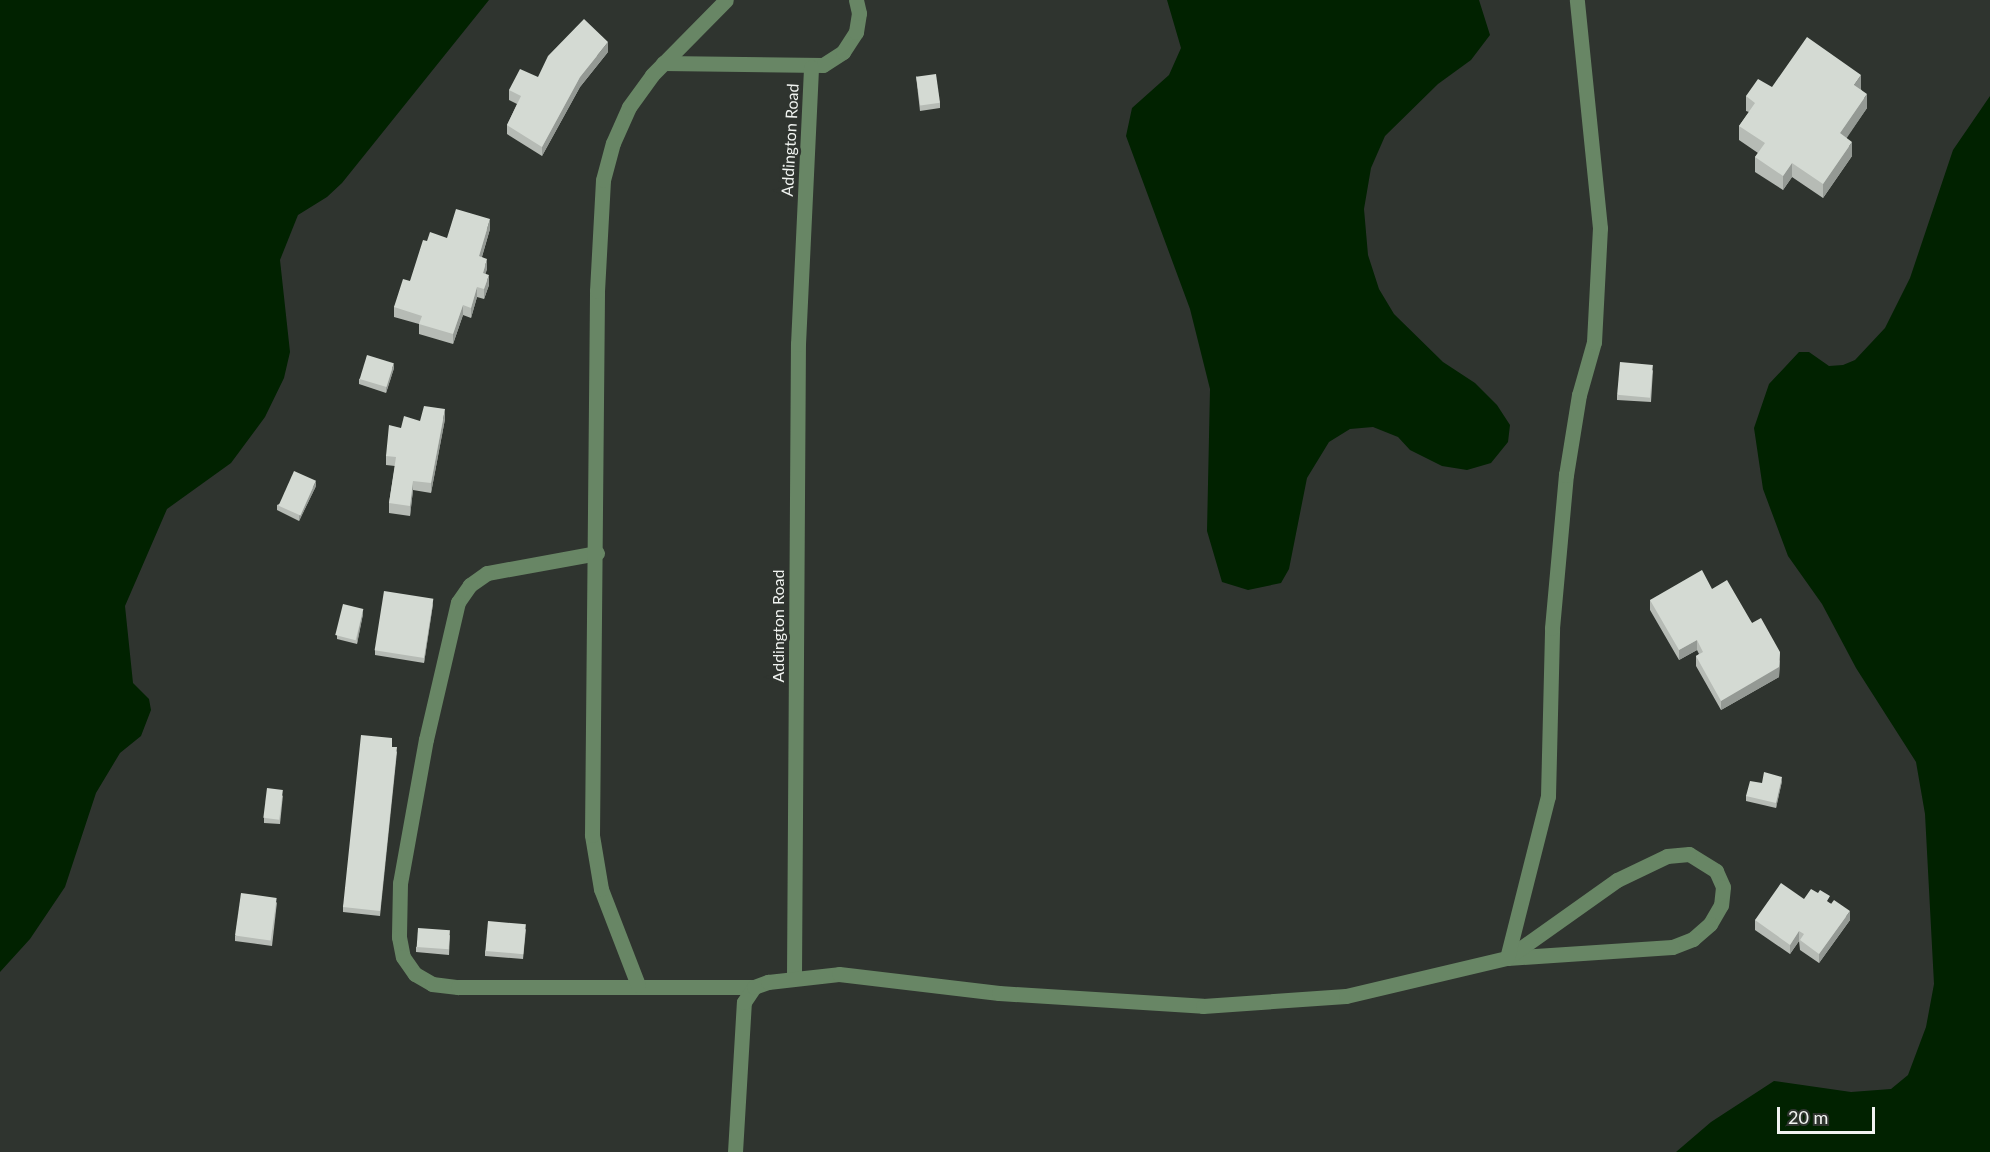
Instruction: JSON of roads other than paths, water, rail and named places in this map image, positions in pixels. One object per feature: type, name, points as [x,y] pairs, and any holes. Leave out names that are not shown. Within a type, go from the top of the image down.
[{"type":"street","points":[[638,985],[601,889],[592,836],[597,553],[597,291],[603,180],[613,142],[629,107],[663,63],[726,0]]},
{"type":"street","points":[[663,63],[811,67],[843,52],[856,32],[860,13],[856,0]]},
{"type":"street","points":[[1507,958],[1548,796],[1552,628],[1565,487],[1579,395],[1594,342],[1600,228],[1577,0]]},
{"type":"street","name":"Addington Road","points":[[794,976],[798,344],[811,67]]},
{"type":"street","points":[[597,553],[487,573],[470,585],[458,602],[426,740],[400,884],[399,937],[403,957],[415,974],[432,984],[458,987],[638,985],[696,990],[754,987],[794,976],[839,974],[999,993],[1203,1006],[1346,996],[1507,958],[1672,947],[1693,939],[1710,924],[1721,904],[1723,887],[1716,871],[1705,861],[1689,854],[1667,856],[1617,880],[1507,958]]},
{"type":"street","points":[[735,1152],[744,1002],[754,987]]}]
